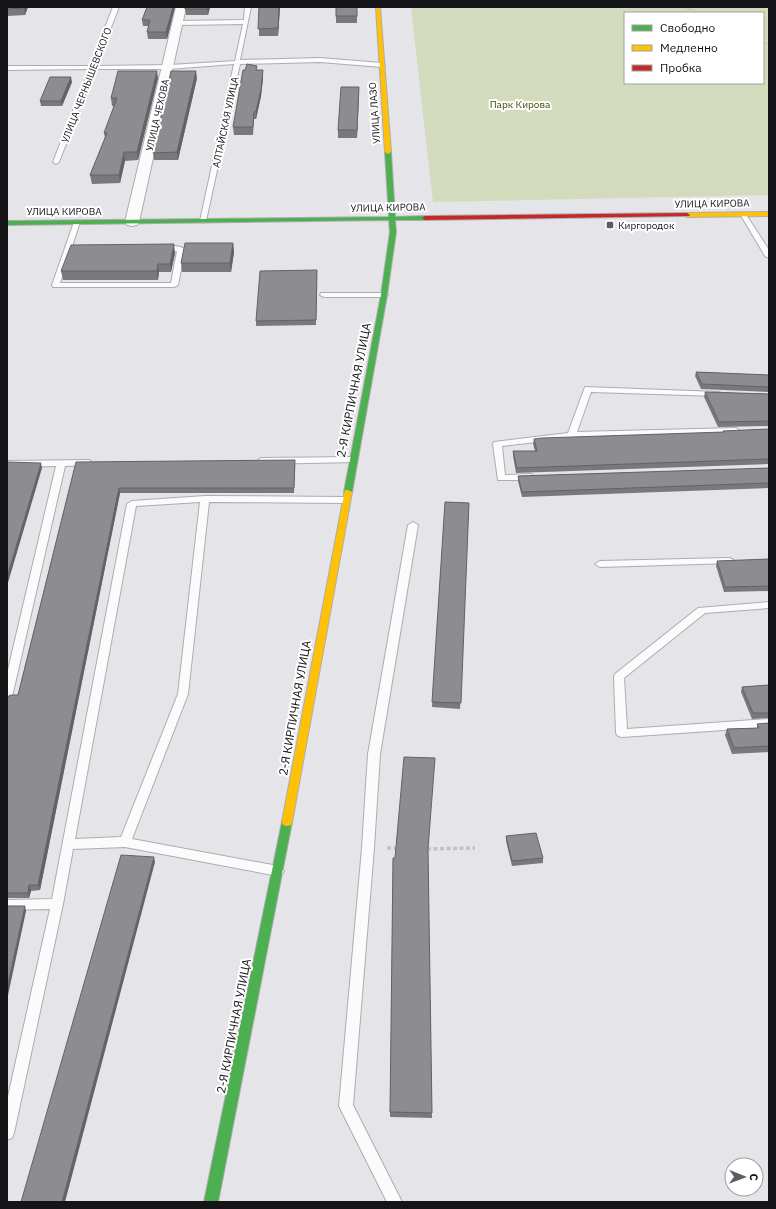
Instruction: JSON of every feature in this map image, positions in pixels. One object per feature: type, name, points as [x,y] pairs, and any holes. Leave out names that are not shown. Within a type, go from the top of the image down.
[{"type":"street","name":"УЛИЦА ЧЕХОВА","points":[[132,222],[169,67],[181,7]]},
{"type":"street","name":"УЛИЦА ЛАЗО","points":[[378,7],[393,218]]},
{"type":"street","name":"УЛИЦА КИРОВА","points":[[7,223],[769,214]]},
{"type":"street","name":"2-Я КИРПИЧНАЯ УЛИЦА","points":[[211,1202],[278,871],[345,500],[384,295],[393,232],[393,218]]},
{"type":"lane","name":"УЛИЦА ЧЕРНЫШЕВСКОГО","points":[[56,162],[116,7]]},
{"type":"lane","name":"АЛТАЙСКАЯ УЛИЦА","points":[[204,221],[238,62],[248,7]]},
{"type":"lane","points":[[178,23],[246,22]]},
{"type":"lane","points":[[7,68],[169,67],[238,62],[320,60],[382,65]]},
{"type":"lane","points":[[743,214],[769,256]]},
{"type":"lane","points":[[77,222],[72,250],[56,285],[174,285],[181,249],[151,249]]},
{"type":"lane","points":[[324,295],[384,295]]},
{"type":"lane","points":[[572,435],[588,389],[730,394]]},
{"type":"lane","points":[[541,476],[501,478],[497,444],[572,435],[745,431]]},
{"type":"lane","points":[[250,461],[353,460]]},
{"type":"lane","points":[[7,464],[101,462]]},
{"type":"lane","points":[[7,696],[61,463]]},
{"type":"lane","points":[[7,1133],[69,844],[132,504],[206,499],[345,500]]},
{"type":"lane","points":[[125,842],[183,694],[206,499]]},
{"type":"lane","points":[[395,1202],[346,1106],[368,848],[374,754],[413,525]]},
{"type":"lane","points":[[600,564],[738,561]]},
{"type":"lane","points":[[769,605],[702,610],[619,677],[622,733],[769,723]]},
{"type":"lane","points":[[69,844],[125,842],[278,871]]},
{"type":"lane","points":[[7,905],[57,904]]},
{"type":"path","points":[[664,7],[690,7]]},
{"type":"path","points":[[368,848],[400,848]]},
{"type":"path","points":[[424,849],[475,848]]},
{"type":"green space","name":"Парк Кирова","points":[[411,7],[769,7],[769,195],[433,202]]},
{"type":"building","points":[[7,7],[24,7],[24,8],[7,9]]},
{"type":"building","points":[[147,7],[173,7],[166,32],[147,32],[150,20],[142,20]]},
{"type":"building","points":[[185,7],[208,7],[207,9],[185,9]]},
{"type":"building","points":[[259,7],[279,7],[278,28],[258,29]]},
{"type":"building","points":[[336,7],[357,7],[357,16],[336,16]]},
{"type":"building","points":[[247,64],[257,66],[256,70],[263,70],[261,89],[256,111],[254,112],[253,127],[233,127],[243,70],[245,70]]},
{"type":"building","points":[[118,71],[157,71],[137,152],[124,152],[119,175],[90,175],[107,133],[104,133],[117,98],[111,98]]},
{"type":"building","points":[[171,71],[196,71],[177,152],[153,153]]},
{"type":"building","points":[[50,77],[71,77],[61,101],[40,101]]},
{"type":"building","points":[[341,87],[359,87],[357,130],[338,130]]},
{"type":"building","points":[[185,243],[233,243],[230,263],[181,263]]},
{"type":"building","points":[[174,244],[170,264],[158,264],[157,271],[61,271],[71,245]]},
{"type":"building","points":[[317,270],[316,320],[256,321],[260,271]]},
{"type":"building","points":[[696,372],[769,375],[769,387],[702,384]]},
{"type":"building","points":[[705,392],[769,394],[769,421],[719,422]]},
{"type":"building","points":[[769,429],[769,459],[517,468],[513,451],[537,451],[534,439],[542,438],[724,432],[723,431]]},
{"type":"building","points":[[295,460],[294,488],[119,488],[38,885],[29,885],[28,893],[7,893],[7,697],[11,695],[18,695],[76,462]]},
{"type":"building","points":[[7,462],[41,463],[7,577]]},
{"type":"building","points":[[769,468],[769,483],[522,492],[518,476]]},
{"type":"building","points":[[445,502],[469,503],[461,703],[432,702]]},
{"type":"building","points":[[769,559],[769,586],[725,587],[717,561]]},
{"type":"building","points":[[769,685],[769,713],[753,713],[742,687]]},
{"type":"building","points":[[769,723],[769,746],[734,748],[727,729],[759,728],[757,724]]},
{"type":"building","points":[[404,757],[435,758],[428,849],[432,1113],[390,1112],[393,858],[395,858]]},
{"type":"building","points":[[536,833],[543,858],[512,861],[506,836]]},
{"type":"building","points":[[121,855],[154,857],[62,1202],[21,1202]]},
{"type":"building","points":[[7,906],[25,906],[7,988]]},
{"type":"traffic: fast","points":[[348,492],[384,295],[393,232],[388,152]]},
{"type":"traffic: fast","points":[[7,223],[425,218]]},
{"type":"traffic: fast","points":[[211,1202],[287,822]]},
{"type":"traffic: slow","points":[[378,7],[388,152]]},
{"type":"traffic: slow","points":[[687,215],[769,214]]},
{"type":"traffic: slow","points":[[287,822],[348,492]]},
{"type":"traffic: jam","points":[[425,218],[687,215]]},
{"type":"place","name":"Киргородок","points":[[610,225]]}]
